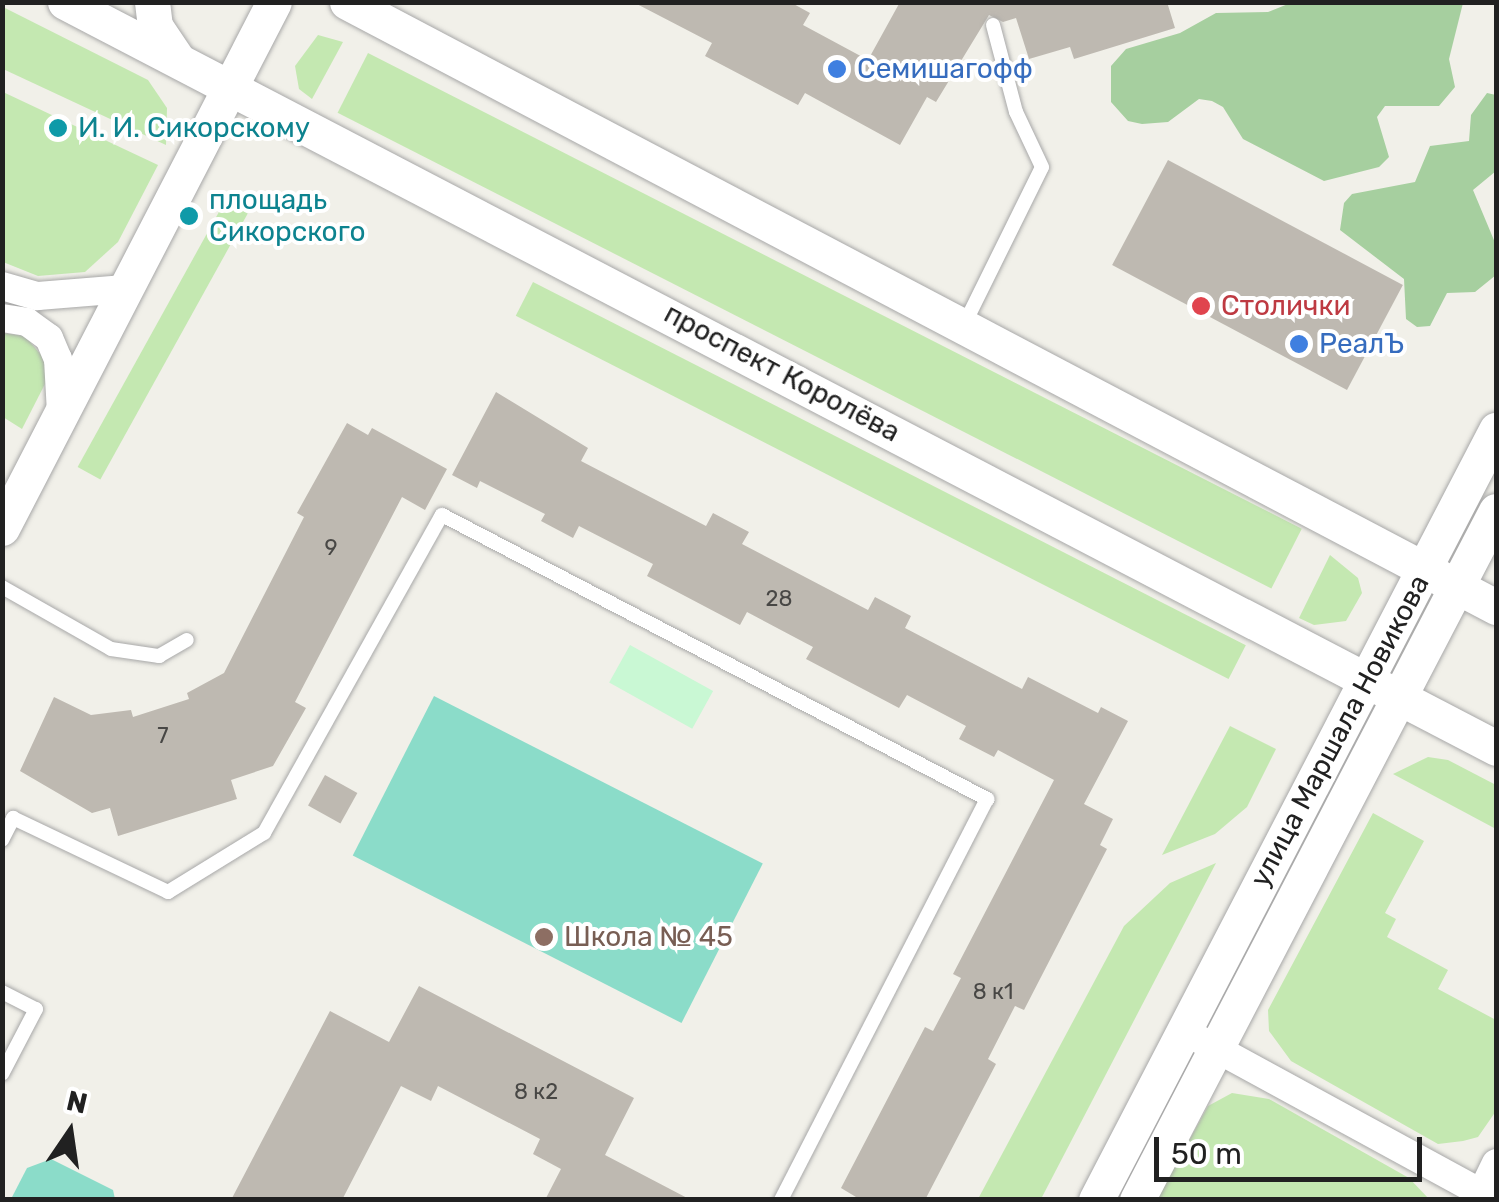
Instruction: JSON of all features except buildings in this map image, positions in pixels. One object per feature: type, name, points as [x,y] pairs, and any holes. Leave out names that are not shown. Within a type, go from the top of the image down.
[{"type":"street","name":"проспект Королёва","points":[[65,2],[1496,748]]},
{"type":"street","points":[[152,2],[155,26],[177,59]]},
{"type":"street","points":[[2,528],[274,2]]},
{"type":"street","points":[[347,2],[1496,607]]},
{"type":"street","points":[[2,286],[38,296],[125,289]]},
{"type":"street","points":[[2,318],[27,322],[48,338],[58,360],[61,412]]},
{"type":"street","name":"улица Маршала Новикова","points":[[1096,1200],[1496,430]]},
{"type":"street","name":"улица Маршала Новикова","points":[[1137,1200],[1496,510]]},
{"type":"street","points":[[1184,1031],[1479,1196],[1496,1163]]},
{"type":"lane","points":[[963,327],[1042,167],[1016,112],[993,25]]},
{"type":"lane","points":[[2,840],[13,818],[168,892],[264,833],[442,515],[987,799],[781,1200]]},
{"type":"lane","points":[[2,587],[111,649],[160,656],[187,640]]},
{"type":"lane","points":[[2,992],[36,1009],[2,1074]]},
{"type":"green space","points":[[1293,2],[1463,3],[1449,59],[1455,87],[1439,106],[1385,106],[1377,117],[1389,157],[1379,167],[1324,181],[1243,139],[1223,107],[1212,101],[1199,99],[1168,122],[1142,124],[1128,121],[1111,102],[1111,66],[1126,49],[1180,33],[1216,13],[1268,12]]},
{"type":"green space","points":[[3,7],[148,80],[167,108],[166,145],[3,69]]},
{"type":"green space","points":[[318,35],[343,42],[312,99],[299,89],[295,66]]},
{"type":"green space","points":[[368,53],[1302,529],[1271,588],[338,113]]},
{"type":"green space","points":[[3,92],[158,165],[118,242],[85,272],[38,276],[3,262]]},
{"type":"green space","points":[[1487,93],[1496,95],[1496,171],[1473,190],[1496,245],[1496,275],[1475,292],[1447,293],[1430,326],[1417,327],[1406,319],[1404,279],[1340,230],[1344,203],[1352,194],[1415,182],[1430,146],[1469,141],[1471,115]]},
{"type":"green space","points":[[225,201],[248,214],[100,479],[78,467]]},
{"type":"green space","points":[[533,282],[1246,645],[1229,679],[516,316]]},
{"type":"green space","points":[[2,333],[25,336],[47,362],[47,380],[22,429],[3,417]]},
{"type":"green space","points":[[1330,555],[1358,578],[1362,593],[1346,621],[1314,625],[1299,618]]},
{"type":"green space","points":[[630,645],[713,691],[692,729],[609,683]]},
{"type":"green space","points":[[434,696],[763,864],[682,1023],[353,855]]},
{"type":"green space","points":[[1230,726],[1276,749],[1247,807],[1215,834],[1162,855]]},
{"type":"green space","points":[[1428,757],[1448,760],[1496,785],[1496,829],[1393,774]]},
{"type":"green space","points":[[1373,813],[1424,841],[1385,913],[1396,919],[1387,937],[1448,970],[1438,989],[1496,1020],[1496,1111],[1478,1137],[1438,1144],[1291,1061],[1269,1031],[1268,1010]]},
{"type":"green space","points":[[1216,863],[1041,1199],[978,1199],[1124,926],[1170,883]]},
{"type":"green space","points":[[1232,1093],[1269,1099],[1409,1178],[1429,1199],[1157,1199],[1208,1106]]},
{"type":"green space","points":[[51,1159],[113,1190],[115,1199],[11,1199],[27,1168]]},
{"type":"place","name":"Семишагофф","points":[[837,69]]},
{"type":"place","name":"И. И. Сикорскому","points":[[58,128]]},
{"type":"place","name":"площадь Сикорского","points":[[189,216]]},
{"type":"place","name":"Столички","points":[[1201,306]]},
{"type":"place","name":"РеалЪ","points":[[1299,344]]},
{"type":"place","name":"Школа № 45","points":[[544,937]]}]
